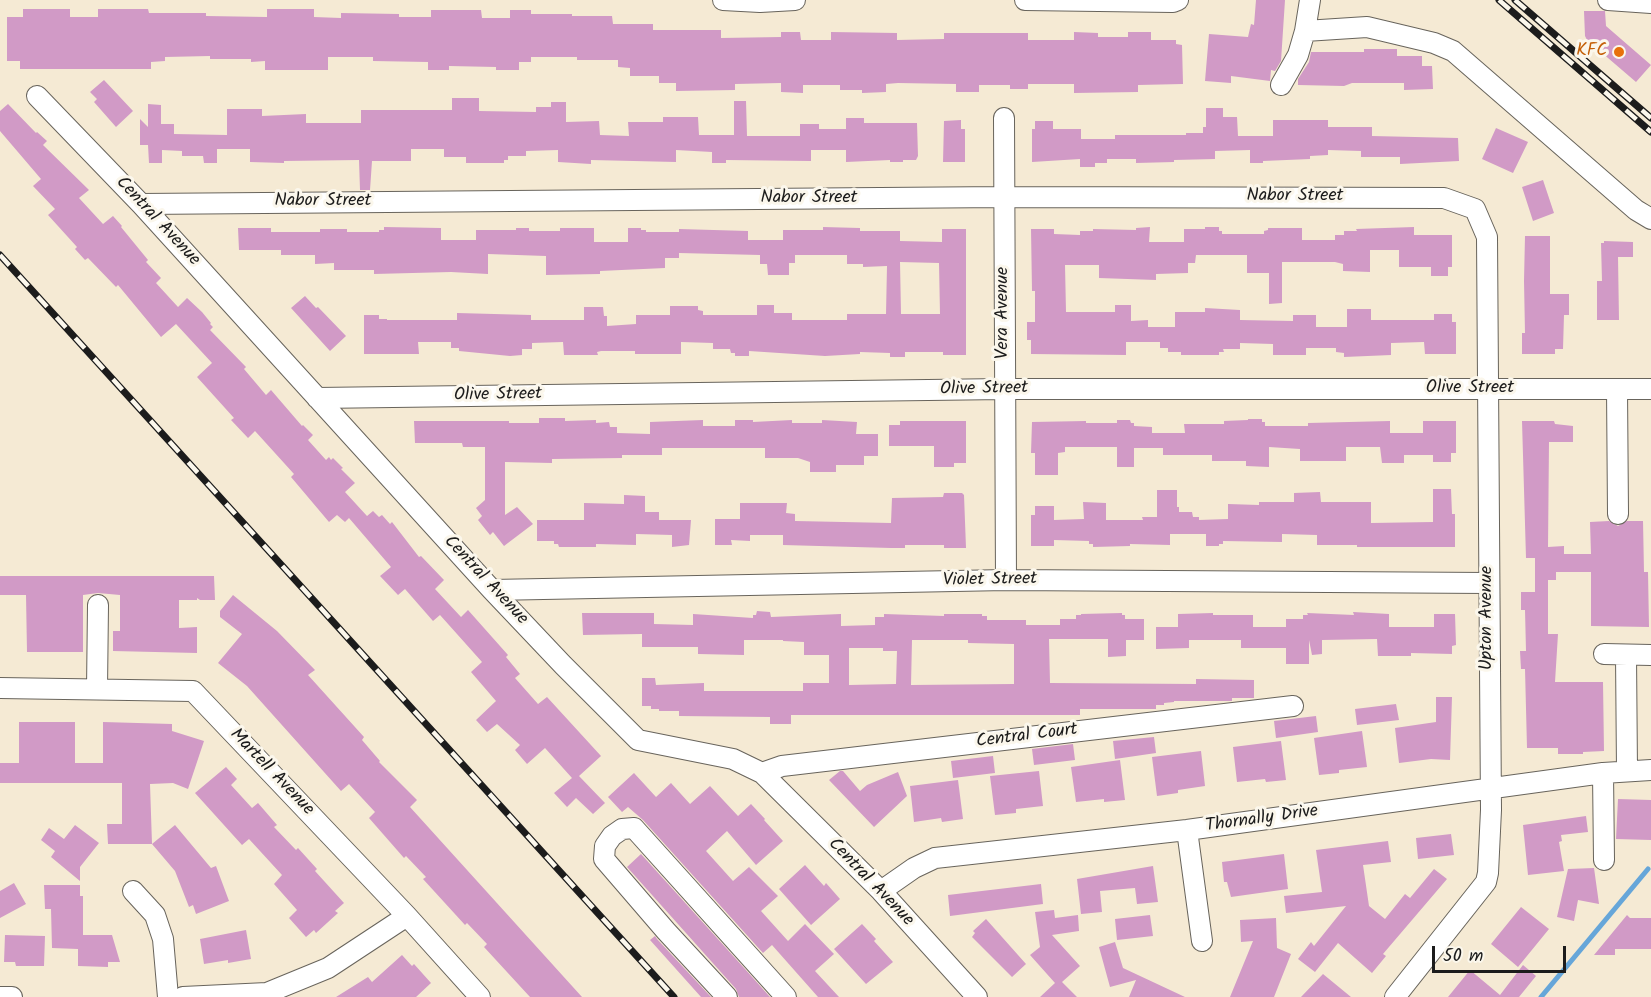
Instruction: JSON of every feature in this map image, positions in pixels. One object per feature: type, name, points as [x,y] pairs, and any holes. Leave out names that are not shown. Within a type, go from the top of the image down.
[{"type":"street","points":[[723,0],[760,2],[795,0]]},
{"type":"street","points":[[1025,0],[1173,2],[1178,0]]},
{"type":"street","points":[[1281,85],[1298,55],[1310,0]]},
{"type":"street","points":[[1608,0],[1651,3]]},
{"type":"street","points":[[1305,31],[1367,27],[1434,43],[1453,51],[1636,210],[1651,219]]},
{"type":"street","name":"Central Avenue","points":[[37,96],[141,204],[492,590],[638,740],[733,759],[762,773],[881,891],[977,997]]},
{"type":"street","name":"Vera Avenue","points":[[1004,118],[1006,580]]},
{"type":"street","name":"Nabor Street","points":[[141,204],[1004,197],[1444,198],[1475,209]]},
{"type":"street","name":"Upton Avenue","points":[[1395,997],[1486,882],[1488,873],[1490,789],[1487,237],[1475,209]]},
{"type":"street","name":"Olive Street","points":[[317,398],[1004,389],[1651,389]]},
{"type":"street","points":[[1617,389],[1618,514]]},
{"type":"street","name":"Violet Street","points":[[492,590],[1006,580],[1488,583]]},
{"type":"street","points":[[97,689],[98,606]]},
{"type":"street","points":[[1604,654],[1651,655]]},
{"type":"street","points":[[1626,655],[1627,771]]},
{"type":"street","name":"Martell Avenue","points":[[0,688],[192,691],[407,916],[480,997]]},
{"type":"street","name":"Central Court","points":[[762,773],[782,766],[1293,706]]},
{"type":"street","name":"Thornally Drive","points":[[881,891],[914,868],[935,858],[1186,830],[1603,773],[1651,770]]},
{"type":"street","points":[[1603,773],[1604,860]]},
{"type":"street","points":[[727,997],[666,932],[604,859],[605,846],[612,836],[622,829],[634,828],[786,997]]},
{"type":"street","points":[[1186,830],[1202,941]]},
{"type":"street","points":[[133,891],[155,915],[163,939],[168,997]]},
{"type":"street","points":[[183,997],[267,993],[328,968],[407,916]]},
{"type":"street","points":[[0,997],[12,997]]},
{"type":"building","points":[[1256,0],[1285,0],[1281,61],[1275,71],[1271,70],[1270,81],[1231,76],[1231,83],[1205,81],[1209,34],[1248,37],[1251,24],[1254,25]]},
{"type":"building","points":[[23,9],[70,9],[70,17],[98,17],[98,9],[148,9],[149,13],[206,13],[206,16],[267,17],[267,9],[314,9],[314,17],[341,18],[341,13],[431,17],[431,10],[481,10],[482,18],[510,18],[510,10],[531,10],[531,14],[612,16],[613,24],[653,24],[653,30],[721,30],[721,38],[781,37],[781,32],[800,32],[801,40],[831,40],[831,32],[897,33],[897,40],[944,39],[944,33],[1028,33],[1028,40],[1074,40],[1074,32],[1098,33],[1098,37],[1128,37],[1128,32],[1151,32],[1151,40],[1176,40],[1176,44],[1182,45],[1183,84],[1138,85],[1138,92],[1074,93],[1074,84],[1028,84],[1028,89],[1010,89],[1010,85],[979,85],[979,92],[956,92],[956,84],[898,83],[886,84],[886,92],[862,93],[862,90],[840,90],[840,85],[803,85],[803,93],[781,92],[781,83],[735,84],[735,90],[676,91],[676,83],[659,83],[659,76],[630,76],[630,68],[618,67],[618,60],[577,60],[577,57],[531,57],[531,62],[519,62],[519,70],[449,66],[449,70],[428,70],[428,62],[373,61],[373,57],[328,57],[328,70],[265,70],[265,61],[210,59],[210,56],[165,57],[165,61],[151,62],[151,69],[20,69],[20,61],[7,61],[7,17],[23,17]]},
{"type":"building","name":"KFC","points":[[1584,11],[1605,11],[1606,26],[1651,65],[1636,82],[1587,40]]},
{"type":"building","points":[[1364,49],[1397,49],[1397,56],[1422,56],[1422,66],[1432,66],[1433,89],[1404,90],[1404,83],[1352,83],[1344,86],[1298,85],[1298,79],[1309,62],[1311,52],[1364,52]]},
{"type":"building","points":[[104,80],[133,111],[116,127],[94,102],[97,99],[90,92]]},
{"type":"building","points":[[452,98],[479,98],[479,111],[536,112],[536,107],[551,107],[551,102],[566,102],[566,122],[599,121],[600,135],[629,136],[628,122],[663,122],[663,117],[698,117],[699,135],[734,135],[734,101],[746,101],[747,136],[800,136],[800,124],[819,124],[819,129],[846,129],[846,118],[864,118],[864,123],[917,123],[918,156],[916,160],[903,160],[903,162],[890,162],[890,160],[846,162],[846,150],[811,150],[811,161],[726,160],[726,163],[712,163],[712,152],[676,150],[676,162],[591,160],[591,164],[558,162],[558,150],[526,151],[526,156],[508,156],[508,160],[504,160],[504,163],[466,163],[466,157],[444,157],[444,149],[411,149],[411,161],[372,161],[370,190],[360,190],[359,160],[250,162],[250,149],[217,149],[217,163],[204,163],[203,156],[182,156],[182,151],[162,150],[162,163],[149,163],[148,145],[140,145],[140,119],[148,127],[148,104],[161,105],[161,124],[174,124],[174,134],[227,135],[227,109],[262,109],[262,116],[306,114],[306,123],[361,123],[361,110],[452,110]]},
{"type":"building","points":[[8,104],[47,141],[43,145],[89,190],[79,198],[103,224],[113,216],[122,226],[148,260],[146,262],[161,278],[156,283],[178,307],[187,298],[202,312],[213,327],[210,330],[246,367],[244,369],[266,395],[271,390],[302,426],[313,435],[308,440],[326,460],[329,457],[331,460],[333,458],[343,468],[341,469],[355,483],[345,492],[367,516],[373,511],[379,517],[382,515],[390,524],[392,522],[419,557],[421,556],[444,580],[435,589],[461,617],[468,610],[508,655],[506,657],[520,674],[515,678],[538,704],[547,697],[601,756],[579,776],[605,803],[593,814],[576,798],[567,807],[554,793],[572,778],[545,748],[527,764],[515,750],[520,745],[497,724],[487,732],[476,720],[496,701],[471,672],[482,662],[440,615],[433,621],[405,589],[398,595],[380,576],[391,567],[349,518],[345,522],[337,515],[329,522],[291,477],[294,474],[255,431],[248,438],[231,420],[234,418],[197,377],[212,363],[176,324],[161,337],[118,285],[116,287],[88,258],[85,260],[75,249],[77,247],[48,215],[55,209],[33,186],[41,179],[0,131],[0,111]]},
{"type":"building","points":[[1206,108],[1223,108],[1223,117],[1237,117],[1238,136],[1273,136],[1273,120],[1328,120],[1328,127],[1372,127],[1372,136],[1458,138],[1459,161],[1400,164],[1400,157],[1361,157],[1361,151],[1328,150],[1328,155],[1310,156],[1310,159],[1250,163],[1250,150],[1215,151],[1215,159],[1174,160],[1174,162],[1136,163],[1136,159],[1107,159],[1107,163],[1095,163],[1095,167],[1080,167],[1080,159],[1032,162],[1032,129],[1035,129],[1035,121],[1053,121],[1053,129],[1081,129],[1081,139],[1115,139],[1115,135],[1186,135],[1186,133],[1203,133],[1203,127],[1206,127]]},
{"type":"building","points":[[961,120],[961,129],[965,129],[965,162],[943,162],[944,121]]},
{"type":"building","points":[[1496,128],[1528,142],[1513,173],[1482,159]]},
{"type":"building","points":[[1543,180],[1554,213],[1533,221],[1522,187]]},
{"type":"building","points":[[384,227],[441,228],[441,240],[476,240],[476,230],[529,228],[529,231],[560,231],[560,228],[594,228],[594,242],[628,242],[628,228],[641,228],[646,232],[679,232],[679,229],[748,231],[748,240],[783,240],[783,230],[823,230],[823,227],[860,228],[860,231],[900,231],[900,241],[942,242],[942,229],[966,229],[966,355],[943,355],[943,352],[905,352],[905,357],[890,357],[890,353],[860,352],[860,354],[825,356],[749,351],[749,356],[735,356],[730,349],[713,349],[713,343],[681,342],[681,354],[601,351],[597,352],[598,355],[564,355],[563,342],[532,343],[532,349],[522,349],[522,355],[510,356],[459,351],[459,348],[451,348],[451,342],[418,342],[419,354],[364,354],[364,315],[379,315],[379,319],[387,320],[457,320],[457,313],[531,315],[531,320],[584,320],[584,307],[603,307],[604,316],[607,316],[607,326],[636,324],[636,315],[670,315],[670,306],[698,306],[698,310],[703,311],[703,315],[757,315],[757,305],[774,305],[774,313],[792,313],[792,320],[847,320],[847,314],[886,314],[887,266],[863,267],[863,264],[847,264],[847,255],[795,255],[795,263],[789,263],[789,275],[768,275],[767,264],[760,264],[760,255],[679,253],[679,258],[665,258],[665,268],[600,271],[600,274],[546,275],[546,256],[488,254],[488,274],[451,272],[374,274],[374,270],[334,270],[334,263],[315,264],[315,255],[281,255],[281,250],[239,250],[238,228],[271,228],[271,232],[320,232],[320,229],[347,229],[347,232],[384,230]],"holes":[[[900,262],[939,263],[940,314],[901,314]]]},
{"type":"building","points":[[1150,227],[1149,242],[1184,242],[1184,229],[1205,229],[1205,227],[1219,227],[1222,234],[1264,234],[1268,228],[1302,228],[1302,240],[1335,240],[1335,235],[1344,235],[1344,231],[1357,231],[1356,229],[1414,227],[1414,235],[1452,235],[1452,267],[1448,267],[1448,276],[1431,276],[1431,267],[1399,267],[1399,250],[1370,250],[1370,272],[1343,271],[1343,264],[1335,262],[1282,262],[1282,303],[1269,304],[1269,273],[1247,273],[1247,255],[1196,255],[1195,263],[1188,263],[1188,273],[1156,274],[1156,280],[1099,278],[1099,265],[1065,265],[1066,312],[1115,312],[1115,305],[1131,305],[1131,321],[1148,320],[1148,327],[1175,327],[1175,312],[1205,312],[1205,308],[1240,310],[1240,320],[1293,321],[1293,315],[1316,315],[1316,327],[1347,327],[1347,309],[1371,309],[1371,320],[1434,320],[1434,314],[1452,314],[1452,322],[1456,322],[1456,354],[1425,354],[1424,342],[1391,343],[1391,355],[1344,357],[1344,353],[1336,352],[1336,348],[1306,348],[1306,355],[1273,355],[1273,344],[1240,343],[1240,349],[1223,349],[1224,352],[1219,352],[1219,355],[1181,355],[1181,352],[1168,352],[1168,348],[1160,348],[1160,342],[1126,342],[1126,355],[1031,354],[1031,340],[1027,340],[1027,322],[1035,322],[1035,291],[1032,291],[1031,229],[1054,229],[1054,234],[1080,235],[1080,231],[1093,231],[1093,229],[1136,230],[1136,228]]},
{"type":"building","points":[[1525,236],[1550,236],[1550,294],[1569,294],[1569,315],[1564,315],[1563,349],[1555,349],[1555,354],[1522,354],[1522,333],[1525,333]]},
{"type":"building","points":[[1604,241],[1633,242],[1633,257],[1618,257],[1619,320],[1597,320],[1597,281],[1602,281],[1601,243]]},
{"type":"building","points":[[305,296],[346,336],[330,351],[291,308]]},
{"type":"building","points":[[539,418],[565,418],[565,421],[596,420],[596,423],[609,422],[610,427],[617,427],[617,433],[650,434],[650,422],[703,420],[703,426],[735,426],[735,420],[753,420],[753,422],[792,420],[792,423],[822,423],[822,420],[857,422],[856,434],[878,434],[878,456],[864,456],[864,465],[836,465],[836,472],[810,472],[810,462],[798,458],[765,458],[765,448],[662,448],[662,455],[552,459],[552,463],[505,462],[505,515],[517,507],[533,524],[504,546],[493,532],[490,535],[478,520],[482,516],[476,508],[485,500],[485,447],[463,447],[462,443],[415,443],[414,421],[539,423]]},
{"type":"building","points":[[1262,419],[1265,426],[1390,421],[1390,433],[1423,433],[1423,421],[1456,421],[1456,453],[1451,453],[1451,462],[1433,462],[1433,455],[1404,455],[1404,463],[1382,463],[1380,447],[1346,447],[1346,461],[1300,461],[1300,449],[1269,447],[1269,467],[1246,466],[1246,461],[1212,461],[1212,455],[1163,455],[1163,448],[1134,448],[1134,467],[1117,467],[1117,447],[1065,447],[1065,452],[1058,453],[1058,475],[1035,475],[1035,453],[1031,453],[1032,422],[1117,423],[1117,420],[1130,420],[1134,426],[1152,427],[1152,433],[1185,433],[1184,424],[1224,424],[1224,421]]},
{"type":"building","points":[[900,421],[966,421],[966,463],[954,463],[954,467],[934,467],[934,446],[889,446],[889,425],[900,425]]},
{"type":"building","points":[[1522,421],[1554,421],[1555,424],[1573,426],[1573,442],[1549,442],[1548,547],[1564,546],[1564,554],[1591,554],[1590,522],[1609,521],[1618,526],[1627,521],[1643,521],[1644,572],[1648,572],[1649,627],[1591,626],[1591,572],[1556,572],[1556,580],[1548,580],[1548,634],[1558,634],[1555,682],[1603,682],[1604,751],[1558,754],[1558,748],[1527,748],[1525,669],[1521,669],[1520,651],[1526,651],[1525,610],[1521,610],[1521,592],[1535,592],[1535,558],[1526,558]]},
{"type":"building","points":[[1433,489],[1451,489],[1452,514],[1455,514],[1455,547],[1317,545],[1317,535],[1282,534],[1282,542],[1223,541],[1223,544],[1219,546],[1206,546],[1206,534],[1170,534],[1170,545],[1130,544],[1130,546],[1093,547],[1089,541],[1054,540],[1054,546],[1031,546],[1031,515],[1035,515],[1035,506],[1054,506],[1054,520],[1084,519],[1083,502],[1106,503],[1106,520],[1143,520],[1142,517],[1157,517],[1157,490],[1177,490],[1179,512],[1192,512],[1193,517],[1199,517],[1199,520],[1228,519],[1228,504],[1259,505],[1259,502],[1294,502],[1294,493],[1320,492],[1321,502],[1371,502],[1371,523],[1433,522]]},
{"type":"building","points":[[944,493],[964,495],[966,548],[944,548],[944,545],[905,545],[905,548],[891,548],[783,545],[783,535],[750,535],[750,541],[731,540],[732,545],[715,545],[715,519],[740,519],[740,503],[787,503],[786,513],[795,514],[795,521],[891,523],[892,498],[943,497]]},
{"type":"building","points":[[624,495],[645,496],[645,512],[659,512],[659,520],[691,520],[689,545],[672,547],[672,535],[636,534],[636,545],[596,544],[596,547],[559,547],[558,544],[554,544],[554,541],[537,541],[537,520],[584,520],[584,503],[624,504]]},
{"type":"building","points":[[0,576],[214,576],[215,600],[197,598],[197,600],[179,600],[179,628],[197,627],[197,653],[113,651],[113,631],[120,631],[120,595],[98,593],[83,595],[83,652],[27,652],[26,595],[0,595]]},
{"type":"building","points":[[233,595],[277,631],[315,670],[308,675],[364,737],[362,740],[379,762],[417,800],[410,807],[582,997],[530,997],[484,947],[487,944],[467,923],[465,925],[423,879],[426,877],[406,856],[404,858],[369,818],[375,812],[349,784],[341,791],[247,686],[218,663],[242,634],[220,617],[220,611]]},
{"type":"building","points":[[757,611],[770,612],[771,617],[841,614],[841,626],[875,625],[875,617],[884,617],[884,614],[944,616],[944,614],[982,614],[982,616],[987,616],[987,620],[1026,620],[1026,625],[1060,625],[1060,619],[1076,619],[1076,615],[1081,614],[1122,613],[1125,619],[1144,619],[1144,640],[1126,640],[1126,656],[1108,657],[1108,639],[1049,639],[1050,683],[1196,684],[1196,679],[1254,680],[1254,698],[1232,698],[1232,701],[1174,701],[1156,705],[1156,709],[1080,709],[1080,715],[791,715],[791,724],[770,724],[770,717],[679,716],[679,711],[659,711],[659,709],[651,709],[651,706],[642,706],[642,678],[655,678],[656,685],[704,683],[704,691],[803,691],[803,683],[829,683],[829,655],[804,655],[804,642],[783,640],[744,640],[744,655],[698,654],[698,647],[642,647],[642,634],[583,635],[582,613],[654,613],[654,624],[693,625],[693,614],[753,618],[753,615],[756,615]],"holes":[[[912,640],[968,640],[968,643],[1014,644],[1014,684],[911,685]],[[849,648],[883,648],[883,651],[897,651],[896,684],[849,685]]]},
{"type":"building","points":[[1353,612],[1389,614],[1389,627],[1434,627],[1434,614],[1455,614],[1456,645],[1452,646],[1452,654],[1411,653],[1411,656],[1378,656],[1377,639],[1322,640],[1322,654],[1312,655],[1309,640],[1309,664],[1286,664],[1286,648],[1241,648],[1241,640],[1189,640],[1189,648],[1156,649],[1156,627],[1178,627],[1178,614],[1253,615],[1253,627],[1286,627],[1286,619],[1303,619],[1303,615],[1308,615],[1307,613],[1354,615]]},
{"type":"building","points":[[1436,697],[1452,697],[1450,760],[1431,759],[1399,763],[1395,728],[1436,722]]},
{"type":"building","points":[[1396,704],[1399,720],[1357,725],[1355,709]]},
{"type":"building","points":[[1316,716],[1318,732],[1276,738],[1274,721]]},
{"type":"building","points":[[19,722],[75,722],[75,763],[103,763],[103,722],[172,724],[172,731],[204,741],[188,789],[173,783],[150,784],[152,844],[108,844],[107,824],[122,824],[122,783],[0,783],[0,763],[19,763]]},
{"type":"building","points":[[1362,731],[1367,767],[1319,775],[1314,738]]},
{"type":"building","points":[[1154,737],[1156,753],[1115,759],[1113,741]]},
{"type":"building","points":[[1281,741],[1286,780],[1266,782],[1265,779],[1237,782],[1233,747]]},
{"type":"building","points":[[1073,744],[1075,760],[1034,765],[1032,749]]},
{"type":"building","points":[[1201,751],[1205,786],[1157,796],[1152,757]]},
{"type":"building","points":[[993,756],[995,773],[953,778],[951,761]]},
{"type":"building","points":[[1120,760],[1125,800],[1104,802],[1104,799],[1076,802],[1071,767]]},
{"type":"building","points":[[226,767],[237,779],[231,785],[252,808],[258,803],[277,825],[274,827],[296,850],[298,848],[344,903],[335,911],[338,913],[316,933],[314,930],[306,937],[289,918],[297,910],[274,884],[282,875],[249,839],[242,845],[195,793]]},
{"type":"building","points":[[843,771],[860,791],[867,785],[898,772],[907,796],[874,827],[829,780]]},
{"type":"building","points":[[1039,771],[1043,806],[1016,809],[1016,813],[995,815],[990,776]]},
{"type":"building","points":[[634,773],[656,797],[671,783],[690,804],[710,786],[738,816],[751,804],[765,819],[783,841],[756,865],[727,831],[706,851],[733,881],[749,867],[778,896],[761,911],[788,941],[805,924],[834,954],[815,971],[839,997],[818,997],[772,945],[763,953],[643,820],[628,807],[622,812],[608,797]]},
{"type":"building","points":[[958,780],[963,819],[942,822],[941,818],[914,822],[910,786]]},
{"type":"building","points":[[1618,799],[1651,800],[1651,840],[1616,839]]},
{"type":"building","points":[[1586,816],[1588,832],[1561,835],[1562,841],[1559,842],[1564,871],[1528,875],[1523,825]]},
{"type":"building","points":[[75,825],[99,843],[80,867],[80,881],[51,857],[55,851],[41,840],[49,828],[64,839]]},
{"type":"building","points":[[175,825],[211,868],[216,866],[229,901],[196,914],[193,905],[189,907],[175,871],[152,844]]},
{"type":"building","points":[[1451,834],[1454,855],[1418,859],[1416,838]]},
{"type":"building","points":[[1388,841],[1391,862],[1363,865],[1369,906],[1385,919],[1405,894],[1410,898],[1434,869],[1447,879],[1383,954],[1386,956],[1372,973],[1338,943],[1315,972],[1298,959],[1311,942],[1314,946],[1346,906],[1286,913],[1284,896],[1322,892],[1316,850]]},
{"type":"building","points":[[641,854],[770,997],[739,997],[736,989],[627,867]]},
{"type":"building","points":[[1284,854],[1288,889],[1231,897],[1227,882],[1224,882],[1222,862]]},
{"type":"building","points":[[805,865],[824,886],[826,883],[840,899],[811,925],[779,889]]},
{"type":"building","points":[[1153,866],[1158,902],[1137,904],[1135,888],[1100,891],[1102,912],[1081,914],[1077,879]]},
{"type":"building","points":[[1594,868],[1599,904],[1578,900],[1574,921],[1557,917],[1568,869]]},
{"type":"building","points":[[14,883],[26,904],[0,918],[0,891]]},
{"type":"building","points":[[1041,884],[1043,904],[950,916],[948,895]]},
{"type":"building","points":[[44,885],[80,885],[80,896],[83,896],[83,935],[112,935],[120,962],[108,962],[108,967],[78,966],[78,949],[52,948],[51,909],[45,909]]},
{"type":"building","points":[[1521,907],[1549,929],[1518,967],[1491,944]]},
{"type":"building","points":[[1054,910],[1055,918],[1078,915],[1079,931],[1052,935],[1080,966],[1062,982],[1077,997],[1040,997],[1055,983],[1030,955],[1040,947],[1035,912]]},
{"type":"building","points":[[1150,915],[1153,936],[1117,940],[1115,919]]},
{"type":"building","points":[[1627,915],[1630,918],[1651,918],[1651,949],[1615,949],[1615,955],[1594,955]]},
{"type":"building","points":[[1276,918],[1277,948],[1291,954],[1274,997],[1230,997],[1253,941],[1241,942],[1240,920]]},
{"type":"building","points":[[986,919],[1026,964],[1012,977],[972,937],[975,933],[973,931]]},
{"type":"building","points":[[862,924],[893,962],[866,984],[834,949]]},
{"type":"building","points":[[246,930],[251,959],[204,964],[200,939]]},
{"type":"building","points":[[5,935],[45,936],[44,966],[16,966],[15,962],[4,962]]},
{"type":"building","points":[[655,936],[711,997],[701,997],[650,940]]},
{"type":"building","points":[[1115,942],[1123,968],[1185,997],[1129,997],[1136,980],[1110,987],[1099,947]]},
{"type":"building","points":[[402,955],[412,966],[414,964],[431,983],[416,997],[336,997],[368,977],[372,982]]},
{"type":"building","points":[[1523,965],[1536,976],[1519,997],[1448,997],[1470,970],[1500,995]]},
{"type":"building","points":[[1323,974],[1351,997],[1301,997]]},
{"type":"waterway","points":[[1541,997],[1648,869]]},
{"type":"railway","points":[[1499,0],[1651,132]]},
{"type":"railway","points":[[1515,0],[1651,118]]},
{"type":"railway","points":[[0,255],[674,997]]},
{"type":"place","name":"KFC","points":[[1619,52]]}]
